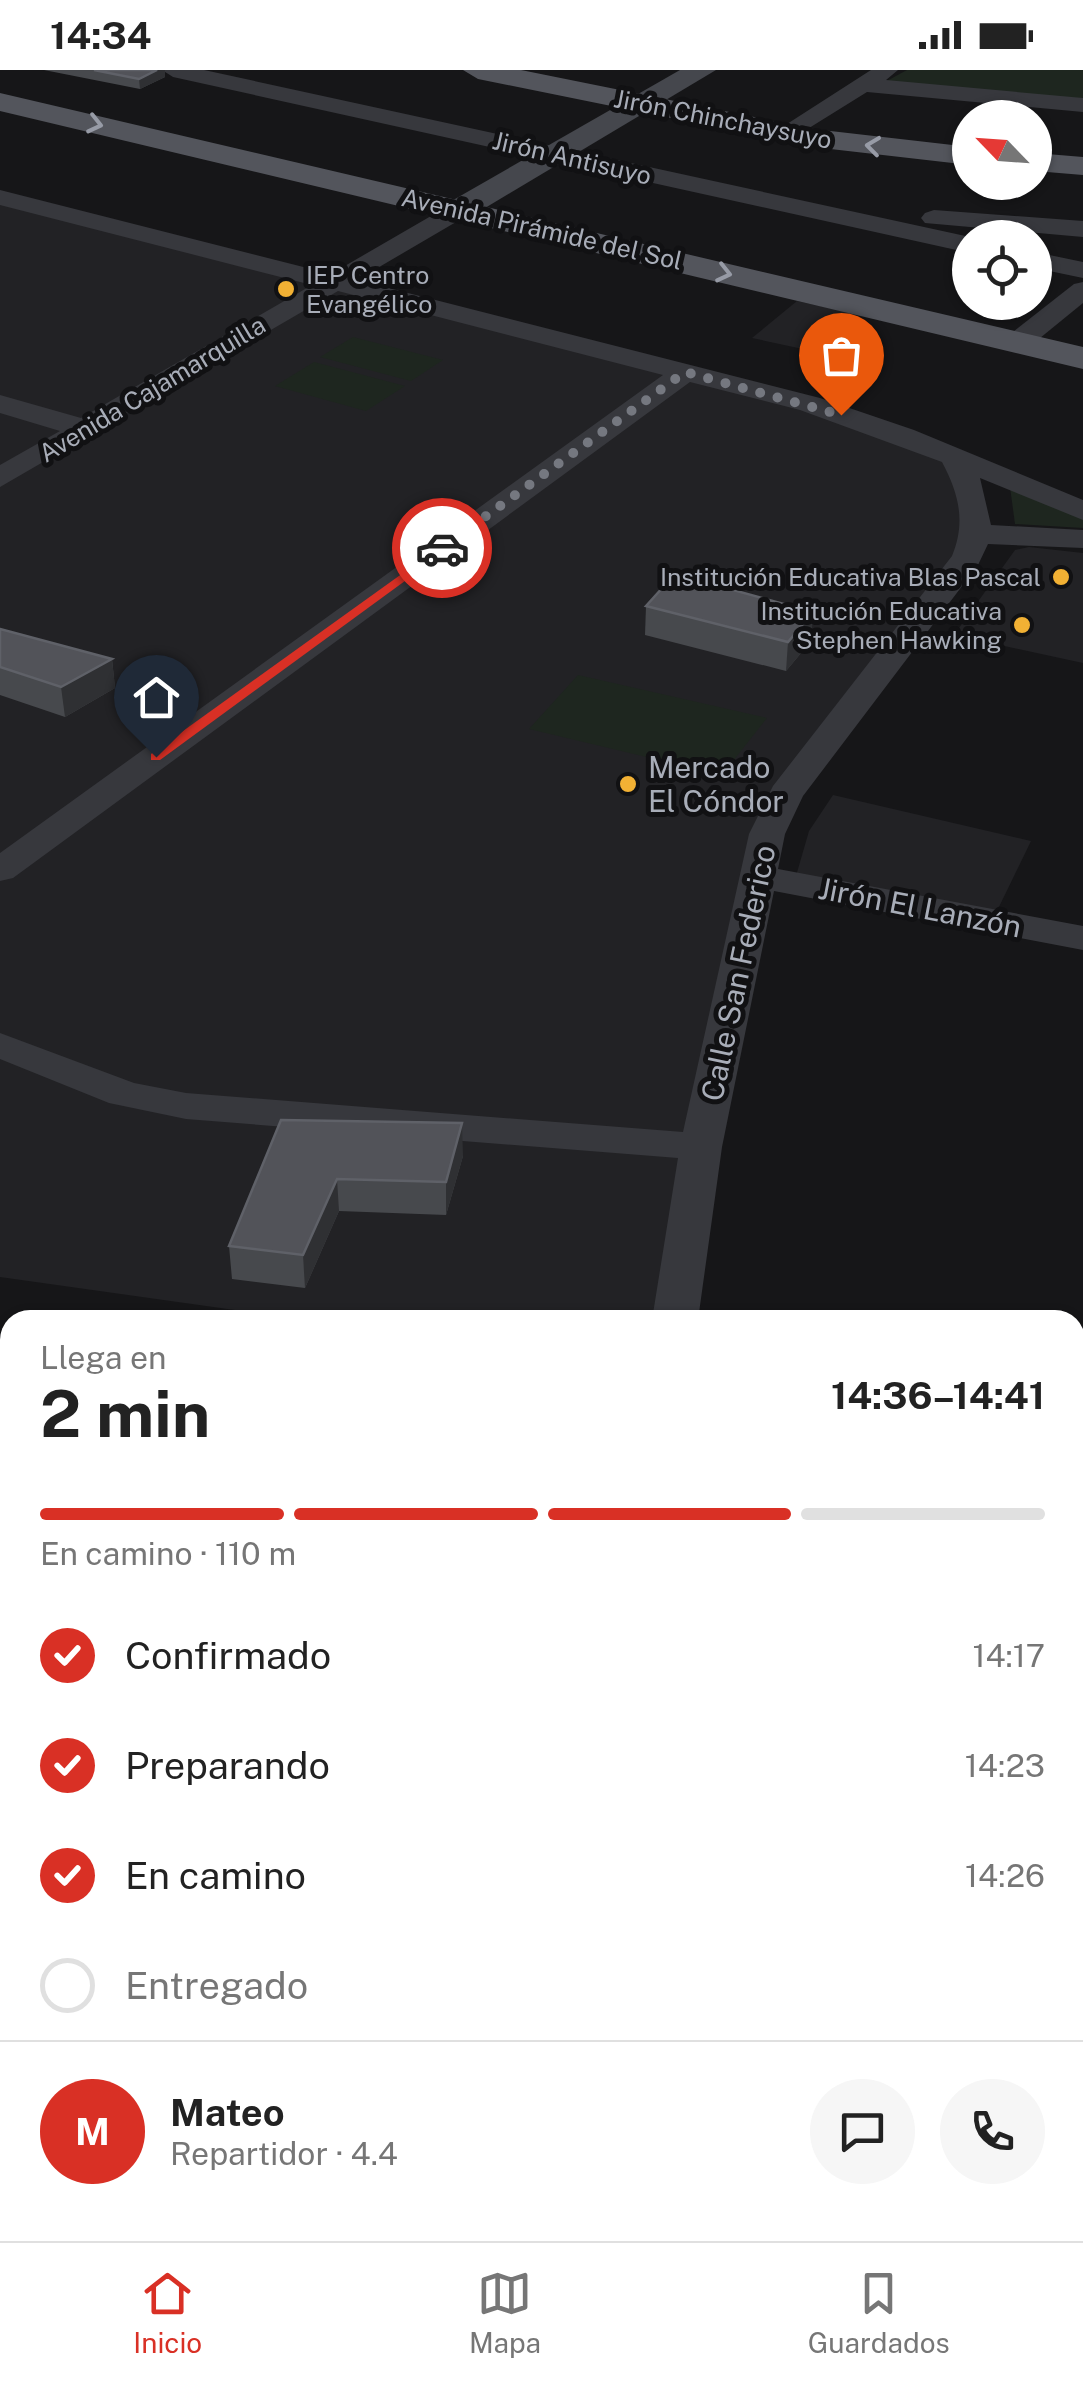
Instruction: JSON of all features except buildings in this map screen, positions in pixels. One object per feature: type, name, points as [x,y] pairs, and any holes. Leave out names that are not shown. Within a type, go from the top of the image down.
[{"type":"main road","name":"Jirón Chinchaysuyo","points":[[478,70],[785,133],[952,154]]},
{"type":"main road","name":"Avenida Pirámide del Sol","points":[[0,102],[1083,358]]},
{"type":"main road","points":[[1052,163],[1083,166]]},
{"type":"street","name":"Jirón Antisuyo","points":[[173,70],[952,242]]},
{"type":"street","points":[[459,210],[702,70]]},
{"type":"street","points":[[785,133],[888,70]]},
{"type":"street","points":[[864,85],[1083,105]]},
{"type":"street","points":[[0,197],[810,404],[1083,511]]},
{"type":"street","points":[[803,209],[961,220]]},
{"type":"street","name":"Avenida Cajamarquilla","points":[[0,478],[459,210]]},
{"type":"street","points":[[1052,226],[1083,229]]},
{"type":"street","points":[[1052,262],[1083,270]]},
{"type":"street","points":[[1018,342],[1083,290]]},
{"type":"street","points":[[0,870],[685,372]]},
{"type":"street","points":[[0,404],[86,429]]},
{"type":"street","points":[[954,458],[976,506],[979,534],[1083,540]]},
{"type":"street","name":"Calle San Federico","points":[[677,1310],[701,1147],[767,834],[786,794],[924,617],[967,558],[979,534]]},
{"type":"street","name":"Jirón El Lanzón","points":[[756,876],[1083,938]]},
{"type":"street","points":[[0,1046],[124,1094],[186,1106],[701,1147]]},
{"type":"shaded area","points":[[907,70],[1083,70],[1083,102],[883,83]]},
{"type":"shaded area","points":[[0,197],[806,399],[944,458],[986,542],[771,836],[678,1310],[235,1310],[0,1277]]},
{"type":"shaded area","points":[[797,301],[857,314],[812,351],[752,338]]},
{"type":"shaded area","points":[[353,337],[443,360],[411,381],[320,357]]},
{"type":"shaded area","points":[[314,362],[405,386],[366,411],[275,386]]},
{"type":"shaded area","points":[[1010,487],[1083,519],[1083,528],[1015,524]]},
{"type":"shaded area","name":"Institución Educativa Stephen Hawking","points":[[1029,547],[1083,553],[1083,663],[954,635],[1015,550]]},
{"type":"shaded area","points":[[578,675],[767,718],[722,775],[529,729]]},
{"type":"shaded area","points":[[833,795],[1031,841],[997,911],[796,876],[809,831]]},
{"type":"way so far","points":[[442,548],[685,372],[841,415]]},
{"type":"place","name":"IEP Centro Evangélico","points":[[286,289]]},
{"type":"place","name":"Institución Educativa Blas Pascal","points":[[1061,577]]},
{"type":"place","name":"Institución Educativa Stephen Hawking","points":[[1022,625]]},
{"type":"place","name":"Mercado El Cóndor","points":[[628,784]]},
{"type":"route","points":[[156,757],[442,548]]}]
